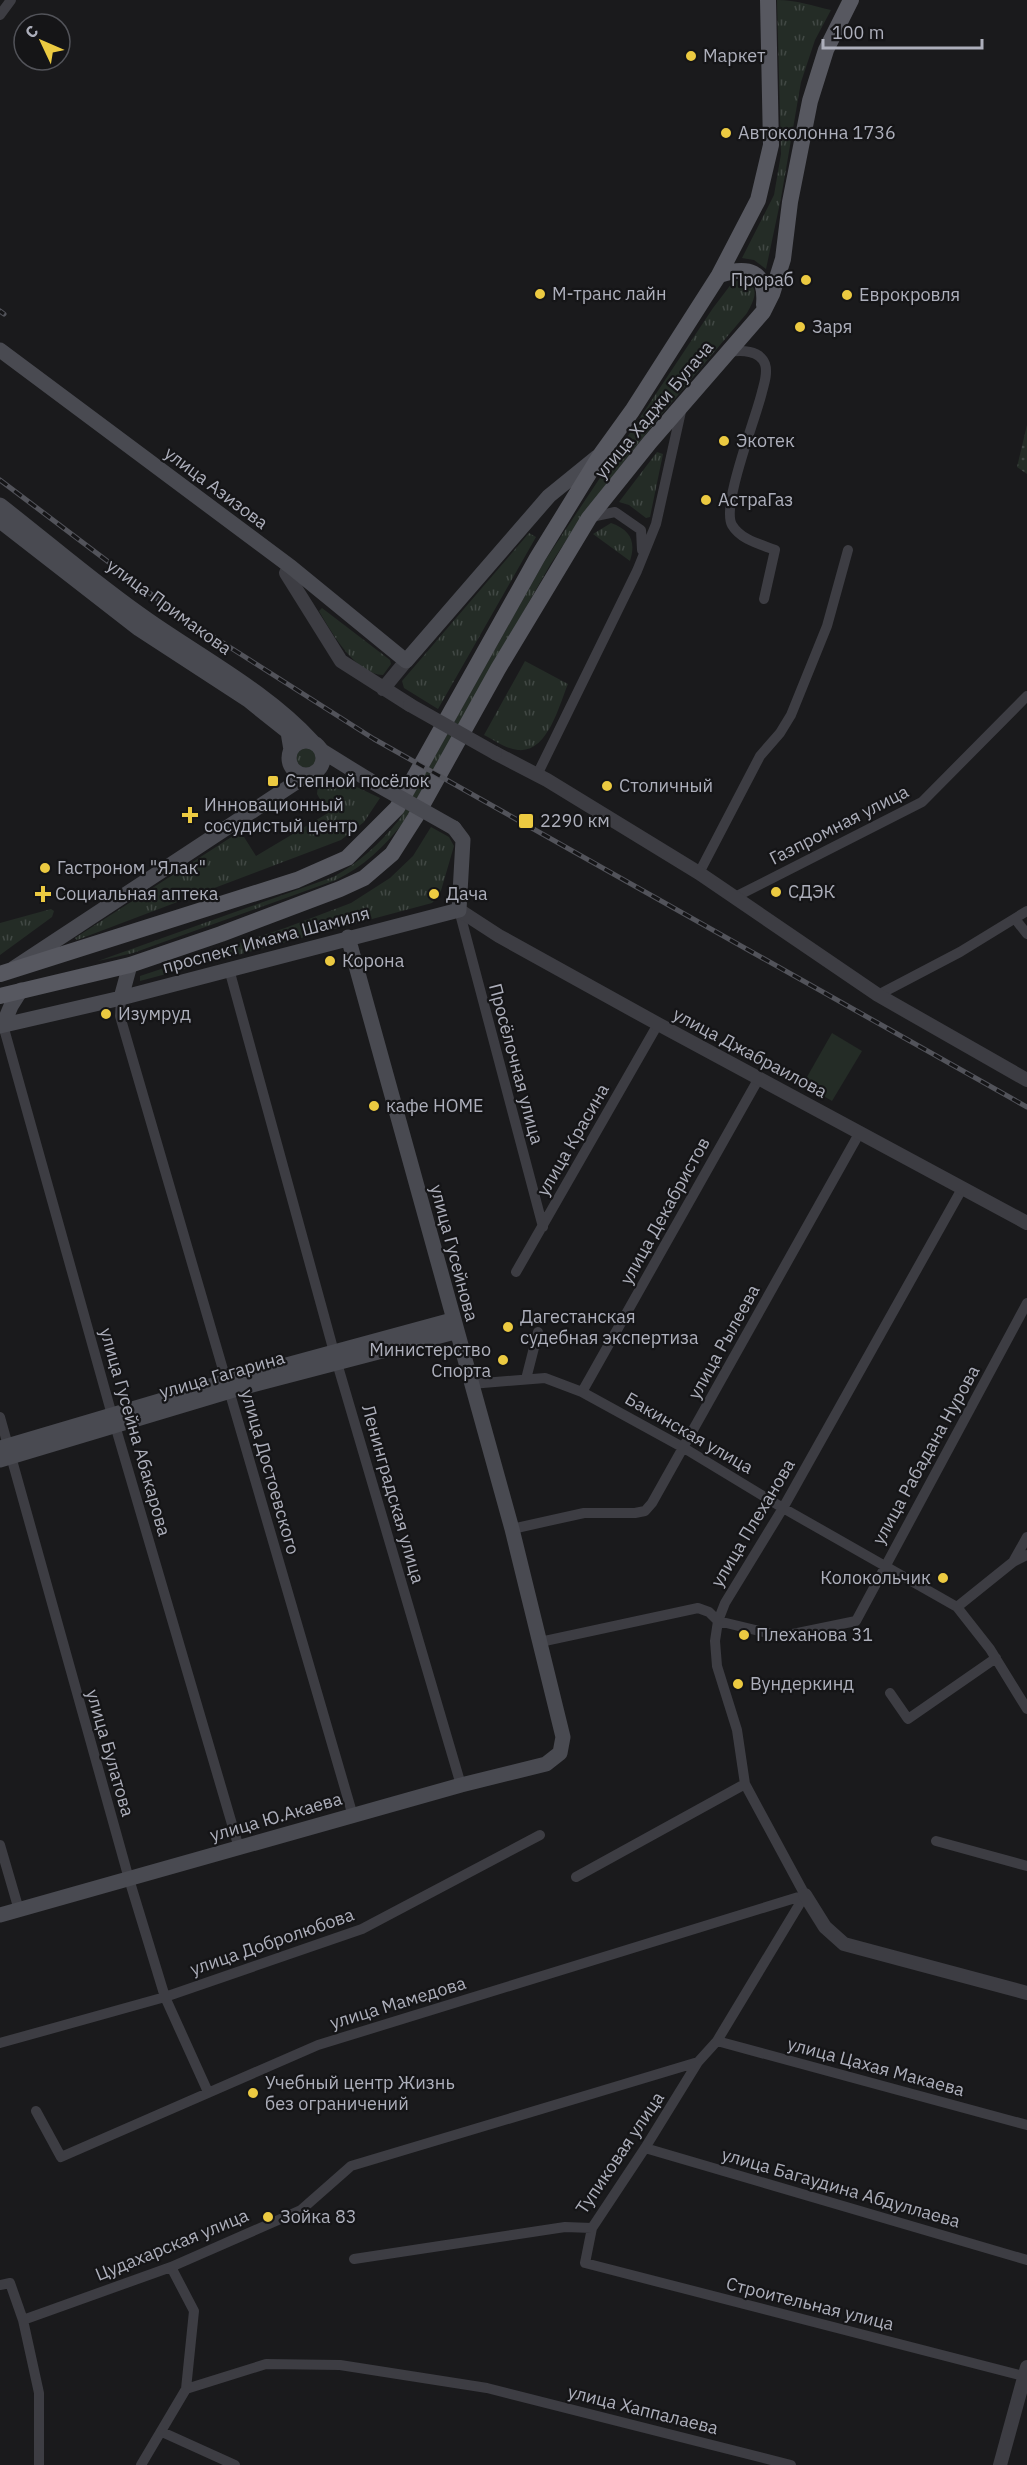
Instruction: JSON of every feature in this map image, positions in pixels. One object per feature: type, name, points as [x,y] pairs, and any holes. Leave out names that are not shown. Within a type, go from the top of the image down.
[{"type":"main road","name":"улица Хаджи Булача","points":[[58,957],[297,880],[347,858],[397,808],[537,558],[601,454],[632,411],[719,275],[758,200],[771,145],[768,0]]},
{"type":"main road","name":"улица Хаджи Булача","points":[[415,818],[498,669],[589,518],[763,312],[772,294],[783,259],[790,202],[810,101],[826,50],[851,0]]},
{"type":"main road","points":[[719,275],[738,270],[752,272],[762,284],[765,292],[763,312]]},
{"type":"main road","name":"улица Азизова","points":[[0,350],[406,661]]},
{"type":"main road","name":"улица Азизова","points":[[0,359],[289,570]]},
{"type":"main road","points":[[406,661],[549,496],[601,454]]},
{"type":"main road","points":[[549,496],[569,507]]},
{"type":"main road","name":"улица Примакова","points":[[0,505],[146,619],[251,689],[302,730],[318,747]]},
{"type":"main road","name":"улица Примакова","points":[[0,521],[139,629],[248,700],[288,732],[291,750]]},
{"type":"main road","points":[[352,770],[296,772],[290,762],[291,750],[298,743],[318,747],[352,770],[454,828],[463,840],[459,910]]},
{"type":"main road","points":[[3,974],[312,773],[323,760],[318,747]]},
{"type":"main road","points":[[274,797],[286,782],[292,767]]},
{"type":"main road","name":"проспект Имама Шамиля","points":[[0,996],[130,964],[305,903],[364,878],[392,854],[415,818]]},
{"type":"main road","name":"проспект Имама Шамиля","points":[[2,1026],[121,998],[459,910]]},
{"type":"main road","name":"улица Гусейнова","points":[[348,938],[512,1529],[563,1737],[560,1753]]},
{"type":"main road","points":[[55,939],[50,945],[53,955],[58,957]]},
{"type":"main road","points":[[3,974],[58,957]]},
{"type":"main road","points":[[121,998],[130,964]]},
{"type":"main road","points":[[2,1026],[21,990]]},
{"type":"main road","name":"улица Гагарина","points":[[4,1453],[228,1386],[454,1326]]},
{"type":"main road","name":"улица Ю.Акаева","points":[[0,1915],[461,1785],[546,1764],[560,1753]]},
{"type":"street","points":[[0,15],[11,0]]},
{"type":"street","points":[[729,352],[744,350],[750,352],[762,359],[766,371],[756,416],[734,485],[729,512],[730,523],[740,534],[752,542],[775,550],[764,599]]},
{"type":"street","points":[[537,775],[637,571],[656,524],[683,404]]},
{"type":"street","points":[[589,518],[615,512],[641,530],[642,554],[637,571]]},
{"type":"street","points":[[699,873],[760,756],[780,733],[791,715],[827,626],[848,550]]},
{"type":"street","name":"улица Азизова","points":[[289,570],[341,661],[410,705],[537,775],[699,873],[878,995],[1027,1080]]},
{"type":"street","points":[[383,689],[406,661]]},
{"type":"street","name":"Газпромная улица","points":[[735,897],[922,802],[1027,696]]},
{"type":"street","name":"улица Джабраилова","points":[[459,910],[499,936],[658,1024],[1027,1223]]},
{"type":"street","name":"Просёлочная улица","points":[[459,910],[543,1227]]},
{"type":"street","points":[[878,995],[1016,920],[1027,911]]},
{"type":"street","points":[[1016,920],[1027,934]]},
{"type":"street","name":"Ленинградская улица","points":[[230,969],[335,1357],[461,1785]]},
{"type":"street","name":"улица Достоевского","points":[[121,998],[120,1016],[353,1816]]},
{"type":"street","name":"улица Красина","points":[[516,1272],[658,1024]]},
{"type":"street","name":"улица Гусейна Абакарова","points":[[2,1026],[239,1848]]},
{"type":"street","name":"улица Декабристов","points":[[582,1392],[759,1078]]},
{"type":"street","name":"улица Рылеева","points":[[512,1529],[584,1513],[645,1511],[684,1448],[860,1132]]},
{"type":"street","name":"улица Плеханова","points":[[805,1895],[745,1784],[737,1730],[717,1666],[715,1641],[718,1621],[725,1603],[783,1508],[963,1187]]},
{"type":"street","name":"улица Рабадана Нурова","points":[[540,1642],[698,1608],[709,1612],[718,1621],[776,1635],[788,1635],[856,1621],[884,1565],[1027,1303]]},
{"type":"street","points":[[526,1379],[538,1332]]},
{"type":"street","name":"Бакинская улица","points":[[471,1384],[545,1378],[582,1392],[684,1448],[783,1508],[957,1607],[974,1626],[996,1658],[1027,1709]]},
{"type":"street","name":"улица Булатова","points":[[0,1417],[4,1453],[165,1997],[208,2092]]},
{"type":"street","points":[[1013,1562],[1027,1537]]},
{"type":"street","points":[[957,1607],[1013,1562],[1027,1556]]},
{"type":"street","points":[[890,1694],[908,1719],[996,1658]]},
{"type":"street","points":[[576,1877],[745,1784]]},
{"type":"street","name":"улица Добролюбова","points":[[0,2043],[165,1997],[362,1929],[540,1835]]},
{"type":"street","points":[[936,1841],[1027,1866]]},
{"type":"street","points":[[0,1845],[19,1910]]},
{"type":"street","points":[[805,1895],[825,1927],[844,1944],[1027,1992]]},
{"type":"street","name":"Тупиковая улица","points":[[354,2259],[565,2228],[592,2228],[698,2062],[717,2041],[805,1895]]},
{"type":"street","name":"улица Мамедова","points":[[36,2111],[60,2157],[318,2045],[805,1895]]},
{"type":"street","name":"улица Цахая Макаева","points":[[717,2041],[1027,2125]]},
{"type":"street","name":"Цудахарская улица","points":[[23,2320],[171,2267],[301,2210],[351,2166],[698,2062]]},
{"type":"street","points":[[671,2070],[682,2088]]},
{"type":"street","name":"улица Багаудина Абдуллаева","points":[[645,2148],[1027,2260]]},
{"type":"street","name":"Строительная улица","points":[[592,2228],[585,2263],[1026,2373]]},
{"type":"street","points":[[141,2465],[186,2389],[194,2311],[171,2267]]},
{"type":"street","points":[[0,2285],[10,2283],[23,2320],[39,2393],[39,2465]]},
{"type":"street","name":"улица Хаппалаева","points":[[186,2389],[266,2364],[340,2365],[487,2388],[791,2465]]},
{"type":"street","points":[[999,2465],[1026,2373]]},
{"type":"street","points":[[162,2432],[235,2465]]},
{"type":"green space","points":[[777,0],[798,2],[831,10],[815,40],[801,82],[766,269],[754,260],[742,258],[774,195],[781,154]]},
{"type":"green space","points":[[742,279],[752,285],[755,293],[747,313],[656,421],[586,510],[550,565],[403,823],[388,840],[372,856],[336,880],[133,953],[98,961],[333,877],[369,852],[384,837],[399,820],[544,562],[713,308],[732,283]]},
{"type":"green space","points":[[1027,425],[1027,474],[1017,467]]},
{"type":"green space","points":[[657,452],[663,454],[650,517],[646,518],[629,505],[619,502]]},
{"type":"green space","points":[[611,523],[623,529],[632,542],[630,561],[593,534]]},
{"type":"green space","points":[[529,533],[536,537],[438,709],[404,688],[402,681]]},
{"type":"green space","points":[[322,608],[390,660],[391,664],[383,675],[363,668],[345,651],[319,611]]},
{"type":"green space","points":[[525,661],[568,684],[545,736],[528,749],[518,750],[484,735]]},
{"type":"green space","points":[[306,748],[313,751],[316,758],[313,765],[306,768],[299,765],[296,758],[299,751]]},
{"type":"green space","points":[[338,778],[380,798],[364,822],[341,840],[77,940],[75,938],[233,836],[244,837],[256,856],[328,813],[317,794],[318,784]]},
{"type":"green space","points":[[431,827],[449,837],[454,846],[440,894],[432,903],[140,981],[140,976],[285,928],[351,903],[390,878],[413,856]]},
{"type":"green space","points":[[51,909],[54,911],[52,917],[0,955],[0,923]]},
{"type":"green space","points":[[832,1033],[862,1051],[832,1101],[803,1084]]},
{"type":"railway","points":[[0,311],[4,314]]},
{"type":"railway","points":[[0,480],[176,613],[374,739],[1027,1107]]},
{"type":"place","name":"Маркет","points":[[691,56]]},
{"type":"place","name":"Автоколонна 1736","points":[[726,133]]},
{"type":"place","name":"Прораб","points":[[806,280]]},
{"type":"place","name":"М-транс лайн","points":[[540,294]]},
{"type":"place","name":"Еврокровля","points":[[847,295]]},
{"type":"place","name":"Заря","points":[[800,327]]},
{"type":"place","name":"Экотек","points":[[724,441]]},
{"type":"place","name":"АстраГаз","points":[[706,500]]},
{"type":"place","name":"Степной посёлок","points":[[273,781]]},
{"type":"place","name":"Столичный","points":[[607,786]]},
{"type":"place","name":"Инновационный сосудистый центр","points":[[190,815]]},
{"type":"place","name":"2290 км","points":[[526,821]]},
{"type":"place","name":"Гастроном \"Ялак\"","points":[[45,868]]},
{"type":"place","name":"СДЭК","points":[[776,892]]},
{"type":"place","name":"Социальная аптека","points":[[43,894]]},
{"type":"place","name":"Дача","points":[[434,894]]},
{"type":"place","name":"Корона","points":[[330,961]]},
{"type":"place","name":"Изумруд","points":[[106,1014]]},
{"type":"place","name":"кафе HOME","points":[[374,1106]]},
{"type":"place","name":"Дагестанская судебная экспертиза","points":[[508,1327]]},
{"type":"place","name":"Министерство Спорта","points":[[503,1360]]},
{"type":"place","name":"Колокольчик","points":[[943,1578]]},
{"type":"place","name":"Плеханова 31","points":[[744,1635]]},
{"type":"place","name":"Вундеркинд","points":[[738,1684]]},
{"type":"place","name":"Учебный центр Жизнь без ограничений","points":[[253,2093]]},
{"type":"place","name":"Зойка 83","points":[[268,2217]]}]
